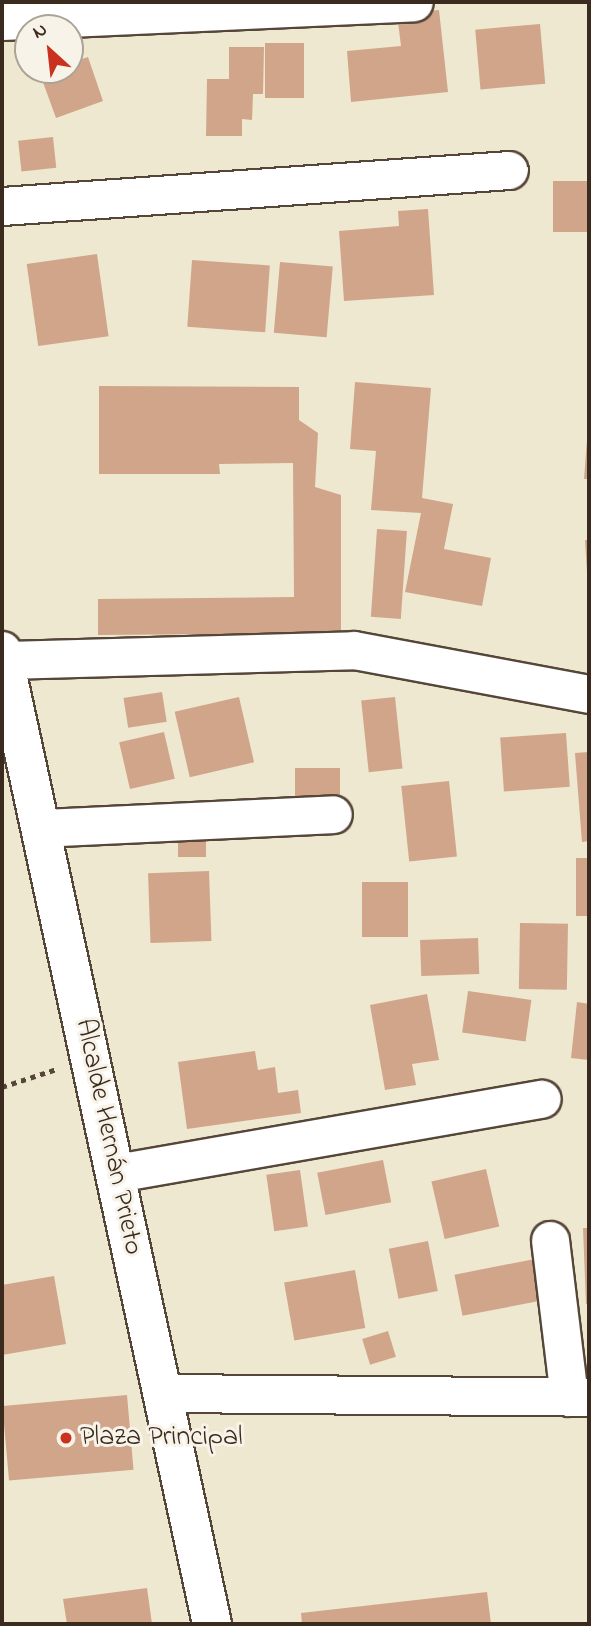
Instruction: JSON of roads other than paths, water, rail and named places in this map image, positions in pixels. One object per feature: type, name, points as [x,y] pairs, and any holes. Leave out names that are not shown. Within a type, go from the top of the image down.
[{"type":"main road","name":"Alcalde Hernán Prieto","points":[[5,675],[41,828],[212,1624]]},
{"type":"street","points":[[2,21],[414,2]]},
{"type":"street","points":[[2,206],[509,170]]},
{"type":"street","points":[[5,675],[355,650],[589,694]]},
{"type":"street","points":[[41,828],[333,814]]},
{"type":"street","points":[[116,1173],[542,1099]]},
{"type":"street","points":[[163,1393],[579,1397],[550,1240]]},
{"type":"place","name":"Plaza Principal","points":[[66,1438]]}]
